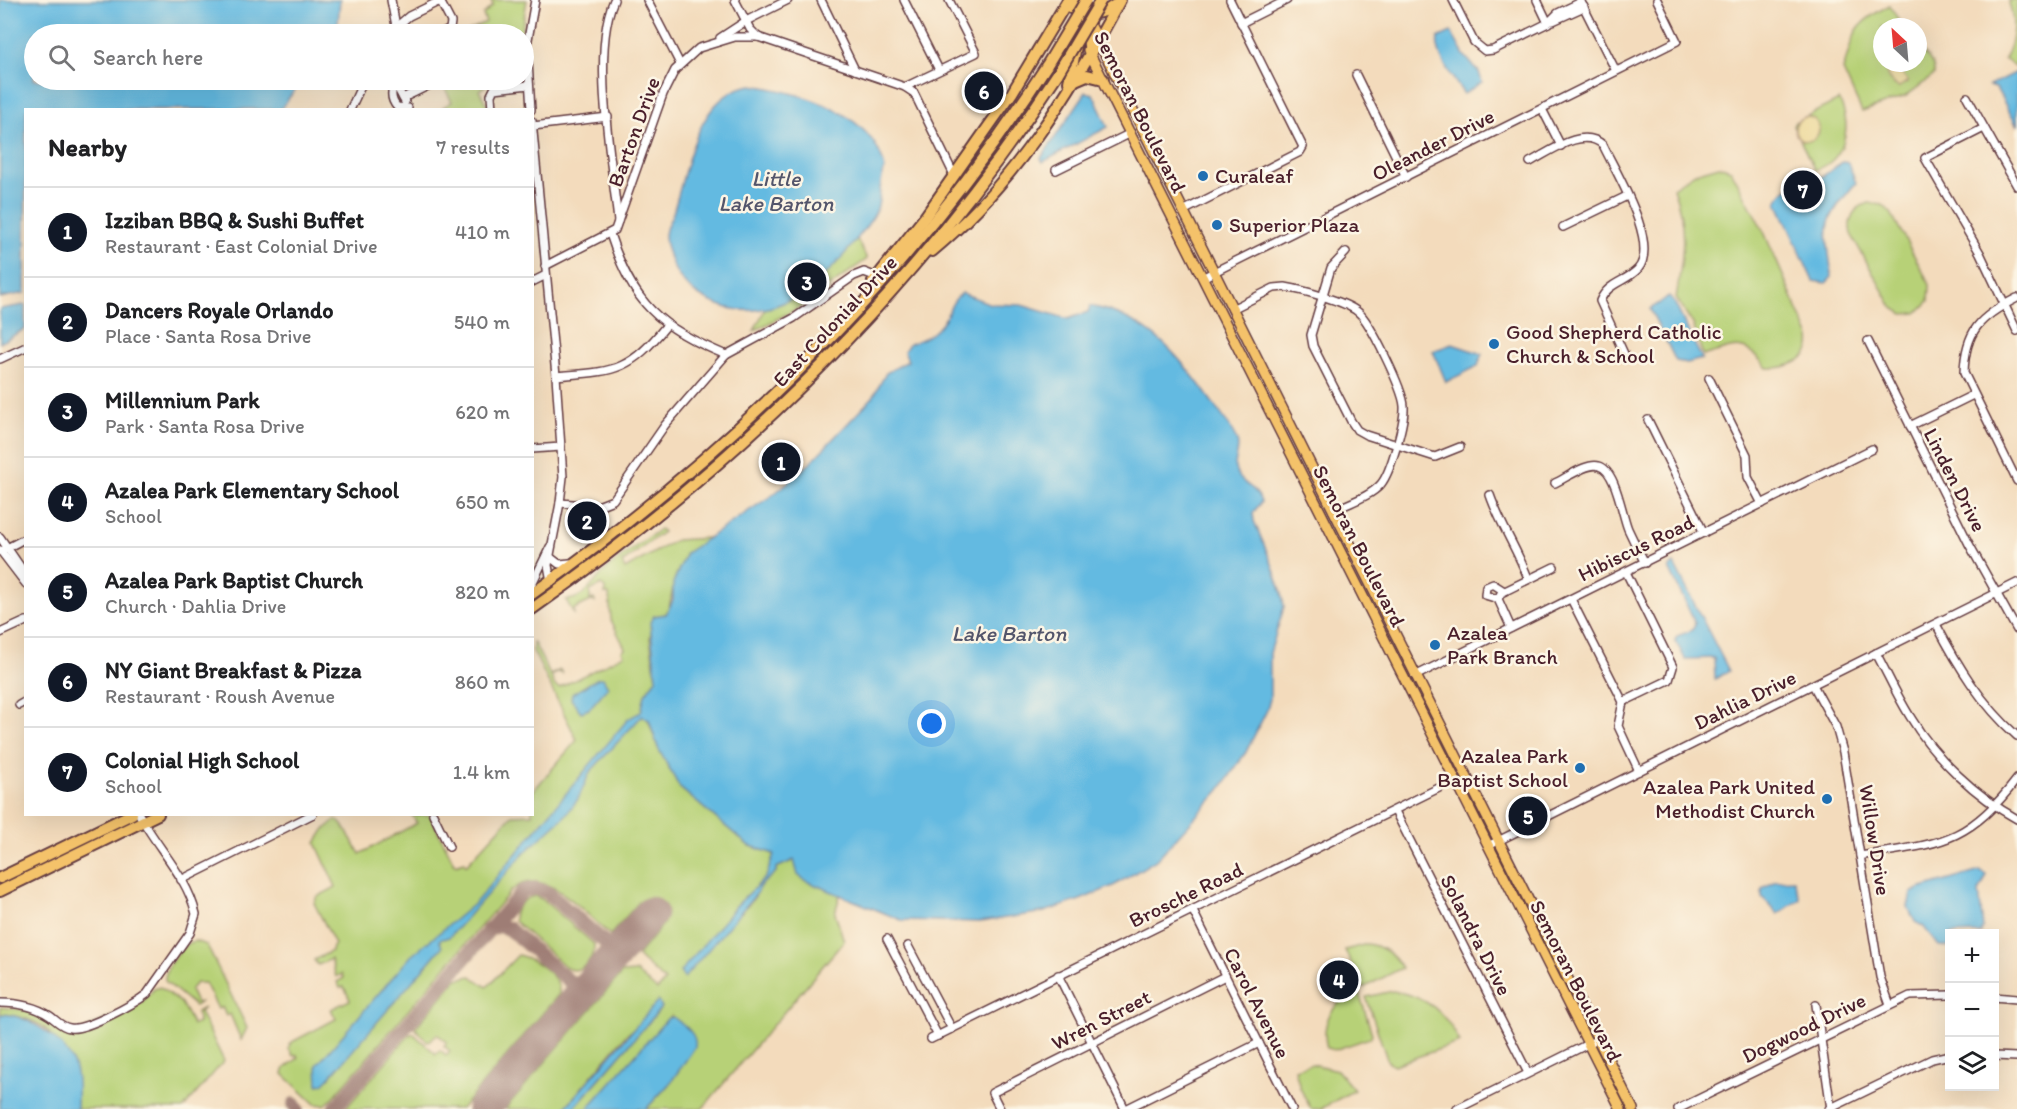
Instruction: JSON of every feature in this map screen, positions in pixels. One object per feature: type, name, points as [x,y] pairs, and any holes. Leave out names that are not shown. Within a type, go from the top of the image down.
[{"type":"highway","points":[[819,350],[847,312],[921,223],[1073,4],[1086,0]]},
{"type":"highway","name":"East Colonial Drive","points":[[542,584],[581,560],[652,506],[721,446],[780,390],[889,275],[956,194],[1047,65],[1086,0]]},
{"type":"highway","name":"East Colonial Drive","points":[[534,608],[623,543],[710,472],[823,366],[913,266],[989,172],[1058,73],[1101,0]]},
{"type":"highway","points":[[1073,4],[1108,10],[1120,0]]},
{"type":"highway","points":[[1071,80],[1090,54],[1120,0]]},
{"type":"highway","points":[[1073,4],[1090,54]]},
{"type":"highway","points":[[1046,40],[1060,32],[1083,33],[1098,40]]},
{"type":"highway","points":[[913,266],[953,233],[996,189],[1065,94],[1083,33]]},
{"type":"highway","points":[[1034,59],[1048,52],[1060,55],[1065,61],[1071,80]]},
{"type":"highway","points":[[1071,80],[1087,75],[1103,79]]},
{"type":"highway","points":[[729,456],[734,441],[774,403],[780,390]]},
{"type":"highway","points":[[710,472],[718,459],[721,446]]},
{"type":"highway","points":[[0,878],[129,816]]},
{"type":"highway","points":[[0,891],[141,818]]},
{"type":"highway","points":[[26,879],[39,860]]},
{"type":"main road","name":"Semoran Boulevard","points":[[1073,4],[1083,33]]},
{"type":"main road","name":"Semoran Boulevard","points":[[1073,4],[1098,40],[1633,1109]]},
{"type":"main road","name":"Semoran Boulevard","points":[[1090,54],[1621,1109]]},
{"type":"main road","points":[[1316,502],[1327,511],[1333,511]]},
{"type":"main road","points":[[1323,516],[1333,518],[1340,525]]},
{"type":"main road","points":[[1394,658],[1404,671],[1415,675]]},
{"type":"main road","points":[[1407,684],[1418,688],[1427,699]]},
{"type":"street","points":[[391,0],[396,24]]},
{"type":"street","points":[[399,24],[441,0],[451,24]]},
{"type":"street","points":[[531,24],[535,0]]},
{"type":"street","points":[[614,0],[608,13],[602,51],[618,224]]},
{"type":"street","points":[[647,0],[680,64]]},
{"type":"street","points":[[735,0],[758,37]]},
{"type":"street","points":[[715,41],[746,21],[788,0]]},
{"type":"street","points":[[821,0],[855,70]]},
{"type":"street","points":[[904,0],[939,70]]},
{"type":"street","points":[[949,0],[976,53],[905,87],[914,93],[954,175]]},
{"type":"street","points":[[1183,211],[1300,152],[1303,147],[1230,0]]},
{"type":"street","points":[[1241,23],[1287,0]]},
{"type":"street","points":[[1453,0],[1474,42],[1485,51],[1493,50],[1548,23],[1582,3],[1616,71]]},
{"type":"street","points":[[1537,0],[1548,23]]},
{"type":"street","name":"Oleander Drive","points":[[1204,277],[1677,41],[1657,0]]},
{"type":"street","name":"Barton Drive","points":[[610,234],[618,224],[663,94],[680,64],[699,48],[715,41],[758,37],[905,87]]},
{"type":"street","points":[[1356,75],[1406,177]]},
{"type":"street","points":[[351,108],[359,90]]},
{"type":"street","points":[[392,90],[394,104],[401,108]]},
{"type":"street","points":[[399,90],[408,108]]},
{"type":"street","points":[[403,98],[419,90]]},
{"type":"street","points":[[492,108],[491,96],[494,90]]},
{"type":"street","points":[[529,90],[531,108]]},
{"type":"street","points":[[1967,97],[2017,186]]},
{"type":"street","points":[[1542,109],[1561,146]]},
{"type":"street","points":[[534,126],[608,117]]},
{"type":"street","points":[[1984,128],[1925,158],[1980,253],[2017,331]]},
{"type":"street","points":[[1056,170],[1131,133]]},
{"type":"street","points":[[1530,162],[1579,138],[1596,139],[1603,145],[1644,233],[1641,263],[1637,270],[1610,286],[1600,301],[1625,356]]},
{"type":"street","points":[[534,147],[561,447],[561,503],[551,544],[548,576],[542,584]]},
{"type":"street","points":[[1563,227],[1627,196]]},
{"type":"street","points":[[545,266],[610,234],[625,272],[636,292],[666,326],[686,339],[726,355]]},
{"type":"street","points":[[1346,252],[1331,268],[1311,335],[1313,346],[1357,430],[1435,457],[1460,447]]},
{"type":"street","points":[[561,503],[598,506],[613,500],[665,425],[726,355],[794,318],[854,276],[864,272],[878,277]]},
{"type":"street","points":[[534,281],[546,275]]},
{"type":"street","points":[[1232,309],[1274,288],[1285,287],[1349,306],[1365,319],[1402,394],[1404,416],[1388,472],[1381,483],[1372,491],[1333,511]]},
{"type":"street","points":[[2017,298],[1988,313],[1975,327],[1964,354],[1964,373],[1973,395],[2017,481]]},
{"type":"street","points":[[556,376],[606,372],[620,368],[646,350],[666,326]]},
{"type":"street","name":"Linden Drive","points":[[1868,341],[2017,630]]},
{"type":"street","points":[[0,359],[24,348]]},
{"type":"street","points":[[1709,378],[1747,455],[1748,477],[1762,504]]},
{"type":"street","points":[[1910,426],[1973,395]]},
{"type":"street","points":[[1648,420],[1704,533]]},
{"type":"street","points":[[534,450],[561,447]]},
{"type":"street","name":"Hibiscus Road","points":[[1415,675],[1872,450]]},
{"type":"street","points":[[1555,483],[1593,465],[1601,466],[1606,470],[1617,493],[1627,526],[1645,563]]},
{"type":"street","points":[[1490,495],[1497,516],[1528,578]]},
{"type":"street","points":[[0,537],[2,550],[24,581]]},
{"type":"street","points":[[2,550],[24,539]]},
{"type":"street","points":[[551,544],[537,573],[542,584],[554,594]]},
{"type":"street","points":[[2,550],[24,573]]},
{"type":"street","points":[[550,557],[564,565],[581,560]]},
{"type":"street","points":[[1498,598],[1504,591],[1554,567]]},
{"type":"street","points":[[1623,702],[1669,680],[1673,667],[1626,572]]},
{"type":"street","name":"Dahlia Drive","points":[[1488,846],[2017,583]]},
{"type":"street","points":[[1498,598],[1485,595],[1486,587],[1493,584],[1504,591]]},
{"type":"street","points":[[1498,598],[1512,628]]},
{"type":"street","points":[[1571,599],[1623,702],[1618,726],[1639,771]]},
{"type":"street","points":[[0,633],[24,622]]},
{"type":"street","points":[[1936,624],[1961,672],[1976,693],[2017,736]]},
{"type":"street","points":[[1876,653],[1912,720],[1957,774],[1995,807],[2017,819]]},
{"type":"street","name":"Willow Drive","points":[[1813,685],[1836,727],[1843,752],[1880,977],[1890,1005]]},
{"type":"street","points":[[1860,856],[1933,844],[1966,831],[1995,807],[2017,779]]},
{"type":"street","name":"Brosche Road","points":[[907,978],[934,1037],[1455,780]]},
{"type":"street","name":"Solandra Drive","points":[[1395,811],[1528,1073]]},
{"type":"street","points":[[181,880],[309,816]]},
{"type":"street","points":[[434,816],[449,847]]},
{"type":"street","points":[[0,1003],[28,1006],[51,1016],[61,1025],[70,1028],[80,1027],[138,1001],[147,994],[190,933],[196,914],[181,880],[141,818]]},
{"type":"street","name":"Carol Avenue","points":[[1192,911],[1292,1109]]},
{"type":"street","points":[[886,939],[907,978],[921,972]]},
{"type":"street","points":[[908,946],[951,1029]]},
{"type":"street","points":[[1058,975],[1126,1109],[1259,1043]]},
{"type":"street","name":"Wren Street","points":[[1000,1109],[992,1093],[1225,976]]},
{"type":"street","name":"Dogwood Drive","points":[[1678,1109],[1910,996],[1945,995]]},
{"type":"street","points":[[1999,998],[2017,999]]},
{"type":"street","points":[[1816,1005],[1830,1109],[1932,1059],[1945,1056]]},
{"type":"street","points":[[1457,1109],[1597,1039]]},
{"type":"street","points":[[1999,1056],[2017,1057]]},
{"type":"green space","points":[[491,0],[527,0],[523,24],[482,24],[486,22],[483,15],[493,5]]},
{"type":"green space","points":[[2008,0],[2017,0],[2017,67],[2004,59],[2013,30]]},
{"type":"green space","points":[[1890,5],[1897,18],[1873,18],[1873,72],[1927,72],[1927,56],[1934,75],[1906,96],[1862,112],[1843,70],[1857,30],[1868,18]]},
{"type":"green space","points":[[446,90],[479,90],[488,108],[444,108],[452,102]]},
{"type":"green space","points":[[1839,100],[1845,121],[1844,141],[1833,159],[1815,170],[1793,126],[1795,122]]},
{"type":"green space","points":[[1719,166],[1731,170],[1764,232],[1810,338],[1807,353],[1803,358],[1789,365],[1767,368],[1752,352],[1739,347],[1703,356],[1693,324],[1676,298],[1683,242],[1681,216],[1673,188],[1695,173]]},
{"type":"green space","points":[[1869,203],[1882,205],[1891,213],[1930,285],[1929,301],[1917,313],[1903,314],[1892,307],[1851,234],[1850,223],[1853,214],[1859,207]]},
{"type":"green space","points":[[845,215],[867,259],[804,305],[754,331],[796,246]]},
{"type":"green space","points":[[660,529],[663,532],[622,563],[625,569],[676,540],[709,538],[692,552],[679,569],[666,614],[654,616],[650,638],[656,679],[645,694],[646,713],[658,748],[680,788],[748,845],[774,854],[766,878],[737,905],[706,944],[745,909],[757,894],[759,887],[776,872],[776,868],[794,860],[806,881],[840,895],[835,913],[844,941],[702,1109],[646,1109],[671,1082],[671,1016],[587,1109],[573,1109],[662,1007],[625,1036],[564,1109],[505,1109],[622,973],[636,972],[657,990],[665,981],[637,956],[664,923],[639,902],[610,935],[564,894],[537,882],[524,883],[511,891],[332,1099],[325,1105],[315,1104],[283,1074],[285,1068],[298,1058],[297,1055],[293,1056],[289,1049],[290,1043],[336,1019],[331,1009],[350,1000],[344,987],[340,988],[337,982],[344,978],[342,974],[336,977],[331,959],[318,965],[314,960],[330,952],[335,944],[314,903],[317,897],[336,887],[316,843],[324,830],[336,820],[343,825],[360,854],[417,823],[413,816],[430,816],[455,865],[464,862],[466,865],[511,816],[534,816],[534,790],[577,740],[534,653],[534,643],[550,675],[560,670],[563,674],[559,672],[551,676],[555,686],[559,688],[624,655],[622,651],[625,648],[611,620],[609,594],[605,594],[605,588],[601,585],[590,591],[590,600],[594,599],[595,602],[591,601],[574,609],[574,614],[566,600],[580,596],[628,552]]},
{"type":"green space","points":[[535,896],[542,899],[594,944],[590,959],[582,967],[572,970],[567,968],[514,921],[515,912],[520,905]]},
{"type":"green space","points":[[195,941],[207,945],[247,1028],[241,1040],[230,1014],[226,1016],[222,1007],[218,1009],[205,983],[196,983],[190,990],[196,1003],[201,1002],[195,1006],[165,981],[167,970],[175,957],[185,946]]},
{"type":"green space","points":[[1367,944],[1388,952],[1402,968],[1363,988],[1345,950]]},
{"type":"green space","points":[[518,955],[551,974],[559,987],[559,994],[461,1109],[345,1109],[410,1034],[414,1034],[436,1054],[440,1050],[446,1055],[450,1051],[444,1046],[447,1042],[437,1034],[428,1042],[415,1028],[457,979],[471,976],[487,987]]},
{"type":"green space","points":[[160,987],[181,1003],[193,1025],[198,1023],[197,1012],[204,1008],[200,1012],[224,1061],[183,1109],[77,1109],[75,1091],[68,1068],[48,1031],[39,1024],[26,1019],[0,1014],[0,1007],[24,1010],[40,1016],[61,1030],[78,1032],[142,1002],[154,989]]},
{"type":"green space","points":[[1393,991],[1416,997],[1434,1007],[1448,1022],[1460,1042],[1394,1065],[1388,1062],[1366,997]]},
{"type":"green space","points":[[1359,992],[1372,1034],[1370,1038],[1334,1050],[1327,1048],[1325,1029],[1331,1013],[1342,1000]]},
{"type":"green space","points":[[1312,1064],[1337,1070],[1354,1090],[1321,1109],[1311,1109],[1300,1088],[1295,1069]]},
{"type":"sand","points":[[1887,72],[1901,72],[1908,81],[1899,87],[1890,81]]},
{"type":"sand","points":[[1807,117],[1816,120],[1819,129],[1816,138],[1807,141],[1798,138],[1795,129],[1798,120]]},
{"type":"water","points":[[0,0],[340,0],[338,24],[24,24],[24,90],[295,90],[282,108],[24,108],[24,293],[0,298]]},
{"type":"water","points":[[1451,32],[1464,55],[1479,72],[1482,82],[1464,94],[1446,67],[1439,51],[1438,38]]},
{"type":"water","points":[[2017,72],[2017,126],[1996,88],[1989,86]]},
{"type":"water","name":"Little Lake Barton","points":[[752,85],[793,93],[851,119],[878,149],[885,169],[876,212],[841,258],[803,292],[781,304],[758,310],[733,309],[695,293],[685,284],[674,267],[667,250],[665,237],[689,156],[706,118],[718,102],[733,91]]},
{"type":"water","points":[[1086,92],[1093,94],[1108,127],[1043,162],[1041,158]]},
{"type":"water","points":[[1843,162],[1848,163],[1856,183],[1836,208],[1828,226],[1832,277],[1826,283],[1813,281],[1777,202],[1788,188],[1821,177]]},
{"type":"water","name":"Lake Barton","points":[[962,293],[991,304],[1021,305],[1068,319],[1088,312],[1090,306],[1129,319],[1146,329],[1174,354],[1200,385],[1232,431],[1238,445],[1236,472],[1259,496],[1261,502],[1253,513],[1254,521],[1272,564],[1282,593],[1284,607],[1270,653],[1270,699],[1267,710],[1246,752],[1220,790],[1156,860],[1115,885],[1044,912],[980,922],[901,920],[806,881],[798,875],[794,860],[776,868],[776,872],[759,887],[758,892],[684,978],[680,972],[737,905],[766,877],[774,854],[748,845],[680,788],[658,748],[649,720],[642,716],[590,772],[578,799],[565,816],[524,853],[449,937],[439,940],[442,947],[329,1078],[323,1084],[318,1085],[317,1065],[411,956],[475,903],[628,719],[641,712],[645,694],[656,679],[650,622],[654,616],[666,614],[673,600],[673,583],[686,553],[774,494],[807,466],[873,397],[886,373],[908,361],[904,351],[909,344],[939,327],[954,301]]},
{"type":"water","points":[[1669,297],[1674,302],[1702,359],[1687,363],[1676,361],[1650,309]]},
{"type":"water","points":[[24,305],[24,330],[0,343],[0,309]]},
{"type":"water","points":[[1452,344],[1482,354],[1478,366],[1446,382],[1433,351]]},
{"type":"water","points":[[1674,564],[1729,671],[1715,679],[1714,658],[1685,659],[1675,640],[1677,636],[1693,630],[1695,623],[1669,568]]},
{"type":"water","points":[[598,678],[603,678],[608,687],[589,709],[581,712],[571,699],[572,694]]},
{"type":"water","points":[[1980,871],[1987,875],[1979,892],[1982,929],[1945,929],[1945,947],[1939,946],[1923,926],[1915,922],[1908,907],[1911,893]]},
{"type":"water","points":[[1794,880],[1800,899],[1778,914],[1762,897],[1762,889],[1775,881]]},
{"type":"water","points":[[658,1001],[662,1007],[573,1109],[564,1109]]},
{"type":"water","points":[[0,1014],[21,1018],[32,1023],[61,1045],[75,1068],[77,1109],[0,1109]]},
{"type":"water","points":[[673,1017],[692,1033],[695,1047],[671,1082],[646,1109],[587,1109],[668,1018]]},
{"type":"taxiway","points":[[334,1109],[523,891],[536,888],[547,892],[617,953]]},
{"type":"taxiway","points":[[488,930],[499,926],[509,929],[583,993]]},
{"type":"taxiway","points":[[294,1104],[297,1109]]},
{"type":"runway","points":[[483,1109],[651,913]]},
{"type":"place","name":"NY Giant Breakfast & Pizza","points":[[984,91]]},
{"type":"place","name":"Curaleaf","points":[[1203,176]]},
{"type":"place","name":"Colonial High School","points":[[1803,190]]},
{"type":"place","name":"Superior Plaza","points":[[1217,225]]},
{"type":"place","name":"Millennium Park","points":[[807,282]]},
{"type":"place","name":"Good Shepherd Catholic Church & School","points":[[1494,344]]},
{"type":"place","name":"Izziban BBQ & Sushi Buffet","points":[[781,462]]},
{"type":"place","name":"Dancers Royale Orlando","points":[[587,521]]},
{"type":"place","name":"Azalea Park Branch","points":[[1435,645]]},
{"type":"place","name":"Azalea Park Baptist School","points":[[1580,768]]},
{"type":"place","name":"Azalea Park United Methodist Church","points":[[1827,799]]},
{"type":"place","name":"Azalea Park Baptist Church","points":[[1528,816]]},
{"type":"place","name":"Azalea Park Elementary School","points":[[1339,980]]}]
